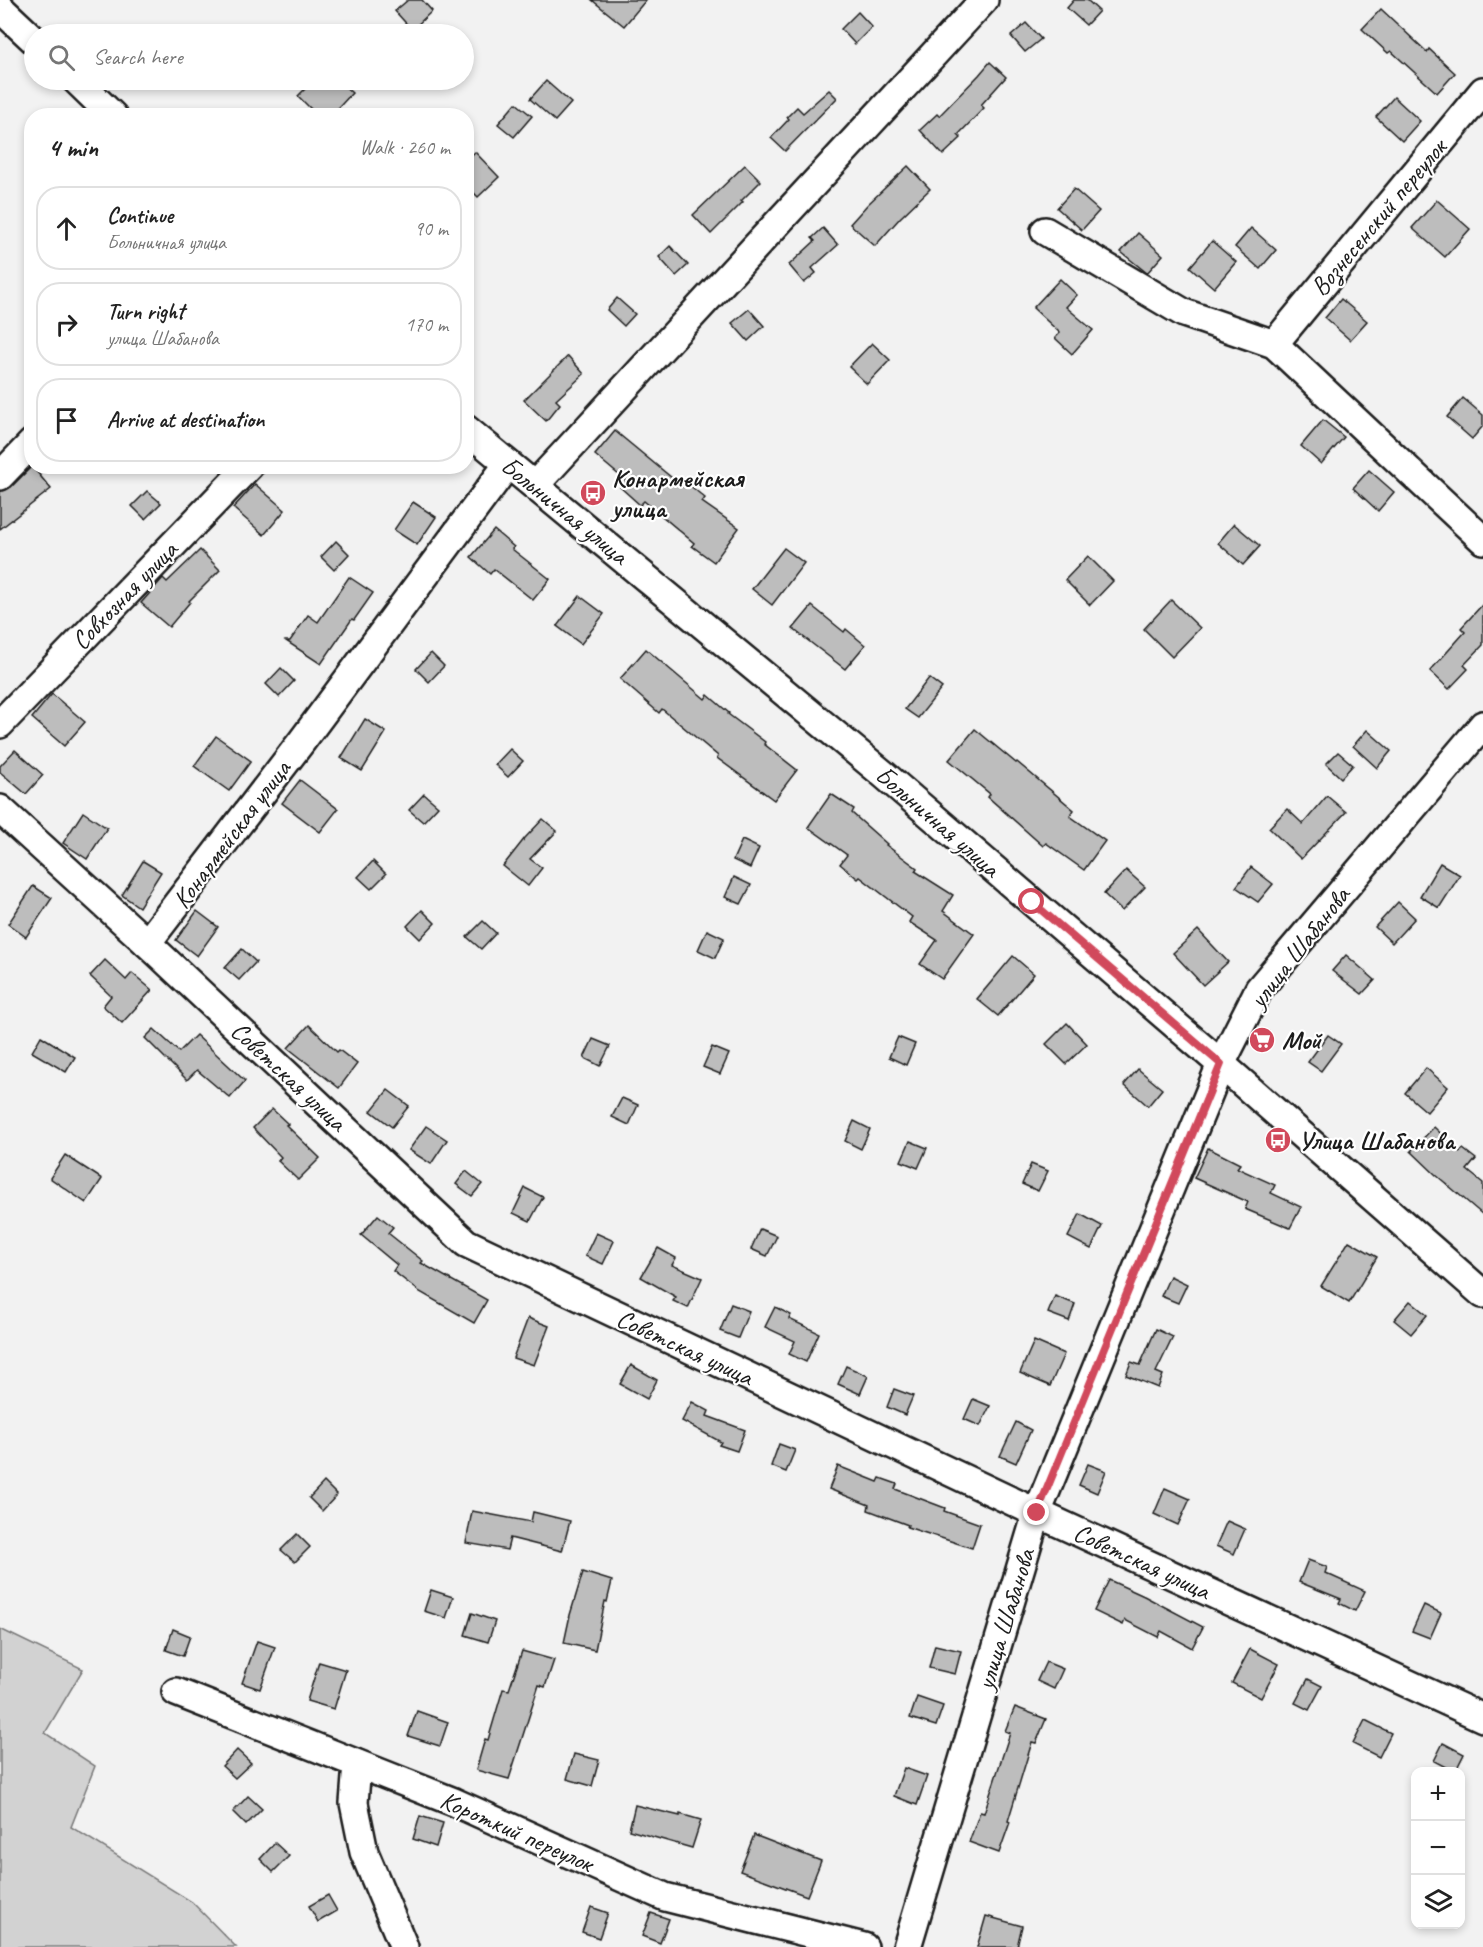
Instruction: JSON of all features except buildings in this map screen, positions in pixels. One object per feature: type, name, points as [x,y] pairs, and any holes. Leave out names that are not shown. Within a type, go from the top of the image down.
[{"type":"street","points":[[535,486],[984,0]]},
{"type":"street","points":[[2,14],[24,32]]},
{"type":"street","points":[[86,90],[105,108]]},
{"type":"street","name":"Вознесенский переулок","points":[[1274,344],[1483,91]]},
{"type":"street","points":[[1045,231],[1184,313],[1274,344],[1483,540]]},
{"type":"street","name":"Больничная улица","points":[[474,436],[882,773],[1221,1064],[1483,1294]]},
{"type":"street","points":[[0,476],[24,451]]},
{"type":"street","name":"Конармейская улица","points":[[147,943],[302,741],[508,464]]},
{"type":"street","name":"Совхозная улица","points":[[0,724],[241,474]]},
{"type":"street","name":"улица Шабанова","points":[[906,1947],[1037,1513],[1221,1064],[1259,989],[1483,725]]},
{"type":"street","name":"Советская улица","points":[[0,809],[147,943],[466,1243],[1037,1513],[1483,1718]]},
{"type":"street","name":"Короткий переулок","points":[[176,1692],[454,1802],[665,1897],[864,1947]]},
{"type":"street","points":[[357,1764],[354,1803],[364,1852],[404,1947]]},
{"type":"shaded area","points":[[0,1629],[83,1669],[45,1733],[95,1766],[71,1827],[192,1902],[236,1947],[0,1947]]},
{"type":"place","name":"Конармейская улица","points":[[593,493]]},
{"type":"place","name":"Мой","points":[[1262,1040]]},
{"type":"place","name":"Улица Шабанова","points":[[1278,1140]]},
{"type":"route","points":[[1032,902],[1221,1064],[1037,1513]]}]
